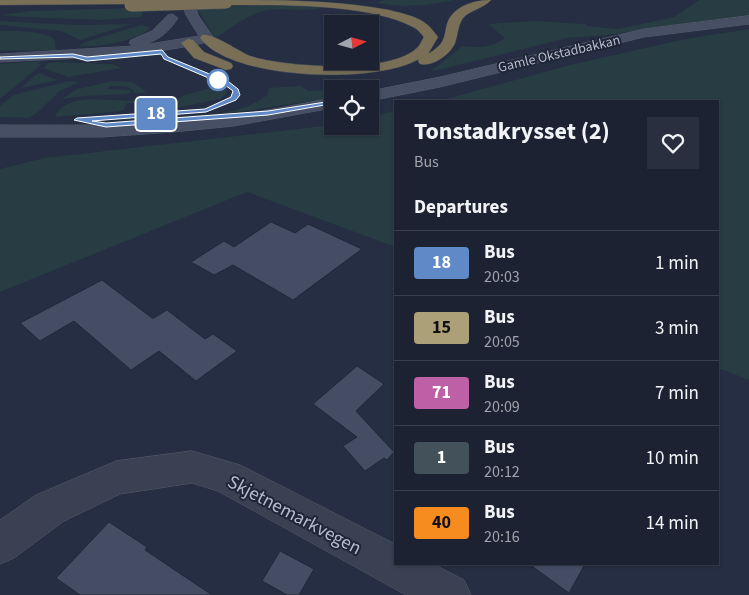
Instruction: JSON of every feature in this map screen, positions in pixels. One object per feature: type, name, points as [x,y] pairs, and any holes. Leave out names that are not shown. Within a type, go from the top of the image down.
[{"type":"highway","points":[[0,2],[132,3],[188,0]]},
{"type":"highway","points":[[0,6],[296,0]]},
{"type":"highway","points":[[187,41],[190,49],[205,58],[248,73],[300,80],[367,77],[404,69],[434,57],[448,44],[456,20],[461,13],[467,8],[486,0]]},
{"type":"highway","points":[[207,38],[222,49],[253,61],[292,69],[329,71],[374,68],[405,60],[426,48],[431,37],[425,26],[411,18],[378,8],[320,3],[226,2]]},
{"type":"main road","points":[[170,0],[172,18],[187,41]]},
{"type":"main road","points":[[0,58],[101,54],[207,38],[192,15],[188,0]]},
{"type":"main road","points":[[123,46],[156,36],[166,29],[172,18]]},
{"type":"main road","name":"Gamle Okstadbakkan","points":[[379,94],[440,82],[644,33],[749,20]]},
{"type":"main road","points":[[0,53],[72,52],[187,41]]},
{"type":"main road","points":[[0,131],[67,132],[164,128],[234,121],[268,113],[324,104]]},
{"type":"main road","points":[[0,126],[106,125],[268,113]]},
{"type":"street","name":"Skjetnemarkvegen","points":[[0,544],[50,508],[116,478],[192,467],[227,477],[448,595]]},
{"type":"shaded area","points":[[385,0],[454,0],[416,6],[377,2]]},
{"type":"shaded area","points":[[699,0],[749,0],[749,16],[608,35],[567,38],[430,72],[462,46],[474,47],[495,44],[505,38],[488,24],[534,21],[585,24],[587,26],[617,29],[674,17]]},
{"type":"shaded area","points":[[249,4],[328,6],[314,9],[263,11],[248,17],[215,38],[198,10]]},
{"type":"shaded area","points":[[131,8],[144,11],[141,17],[101,20],[0,15],[30,11]]},
{"type":"shaded area","points":[[0,21],[77,25],[132,24],[80,40],[61,31],[0,25]]},
{"type":"shaded area","points":[[141,25],[150,29],[136,37],[116,43],[79,46],[85,42]]},
{"type":"shaded area","points":[[749,29],[749,380],[719,368],[719,100],[443,100],[570,65],[685,39]]},
{"type":"shaded area","points":[[0,31],[20,31],[50,36],[54,39],[56,47],[54,47],[57,50],[0,51],[0,44],[2,44],[0,43]]},
{"type":"shaded area","points":[[41,61],[38,64],[42,64],[0,99],[0,64]]},
{"type":"shaded area","points":[[49,63],[112,64],[122,68],[68,77],[43,68]]},
{"type":"shaded area","points":[[39,73],[58,80],[21,88],[37,74]]},
{"type":"shaded area","points":[[70,81],[79,82],[60,91],[29,118],[0,117],[0,106],[13,95]]},
{"type":"shaded area","points":[[112,81],[132,82],[146,91],[135,93],[127,87],[110,86],[107,89],[129,90],[133,93],[61,100],[77,89]]},
{"type":"shaded area","points":[[221,85],[226,88],[227,93],[220,99],[171,109],[172,106],[166,106],[185,95]]},
{"type":"shaded area","points":[[300,86],[309,91],[324,90],[324,99],[216,115],[142,121],[121,120],[197,116],[235,110],[252,104],[267,95],[269,88]]},
{"type":"shaded area","points":[[90,99],[137,101],[136,103],[127,103],[123,111],[55,117],[65,105],[74,101]]},
{"type":"shaded area","points":[[394,111],[394,247],[247,192],[0,292],[0,169],[45,158],[324,126],[324,135],[379,135],[379,115]]},
{"type":"building","points":[[271,222],[295,233],[308,224],[362,249],[293,300],[233,265],[214,275],[191,262],[224,241],[234,247]]},
{"type":"building","points":[[102,280],[152,318],[167,310],[205,339],[213,334],[237,351],[196,381],[159,351],[131,370],[74,321],[40,341],[20,323]]},
{"type":"building","points":[[357,366],[384,384],[356,411],[394,452],[387,460],[384,458],[365,471],[343,446],[357,437],[313,404]]},
{"type":"building","points":[[109,522],[147,547],[145,550],[212,595],[80,595],[56,578]]},
{"type":"building","points":[[280,551],[314,569],[299,595],[287,595],[262,581]]},
{"type":"building","points":[[530,565],[584,565],[569,593]]},
{"type":"bus line","name":"18","points":[[0,57],[73,56],[87,59],[162,52],[166,58],[234,87],[236,90],[237,95],[234,99],[206,111],[77,120],[106,125],[268,113],[324,104]]}]
